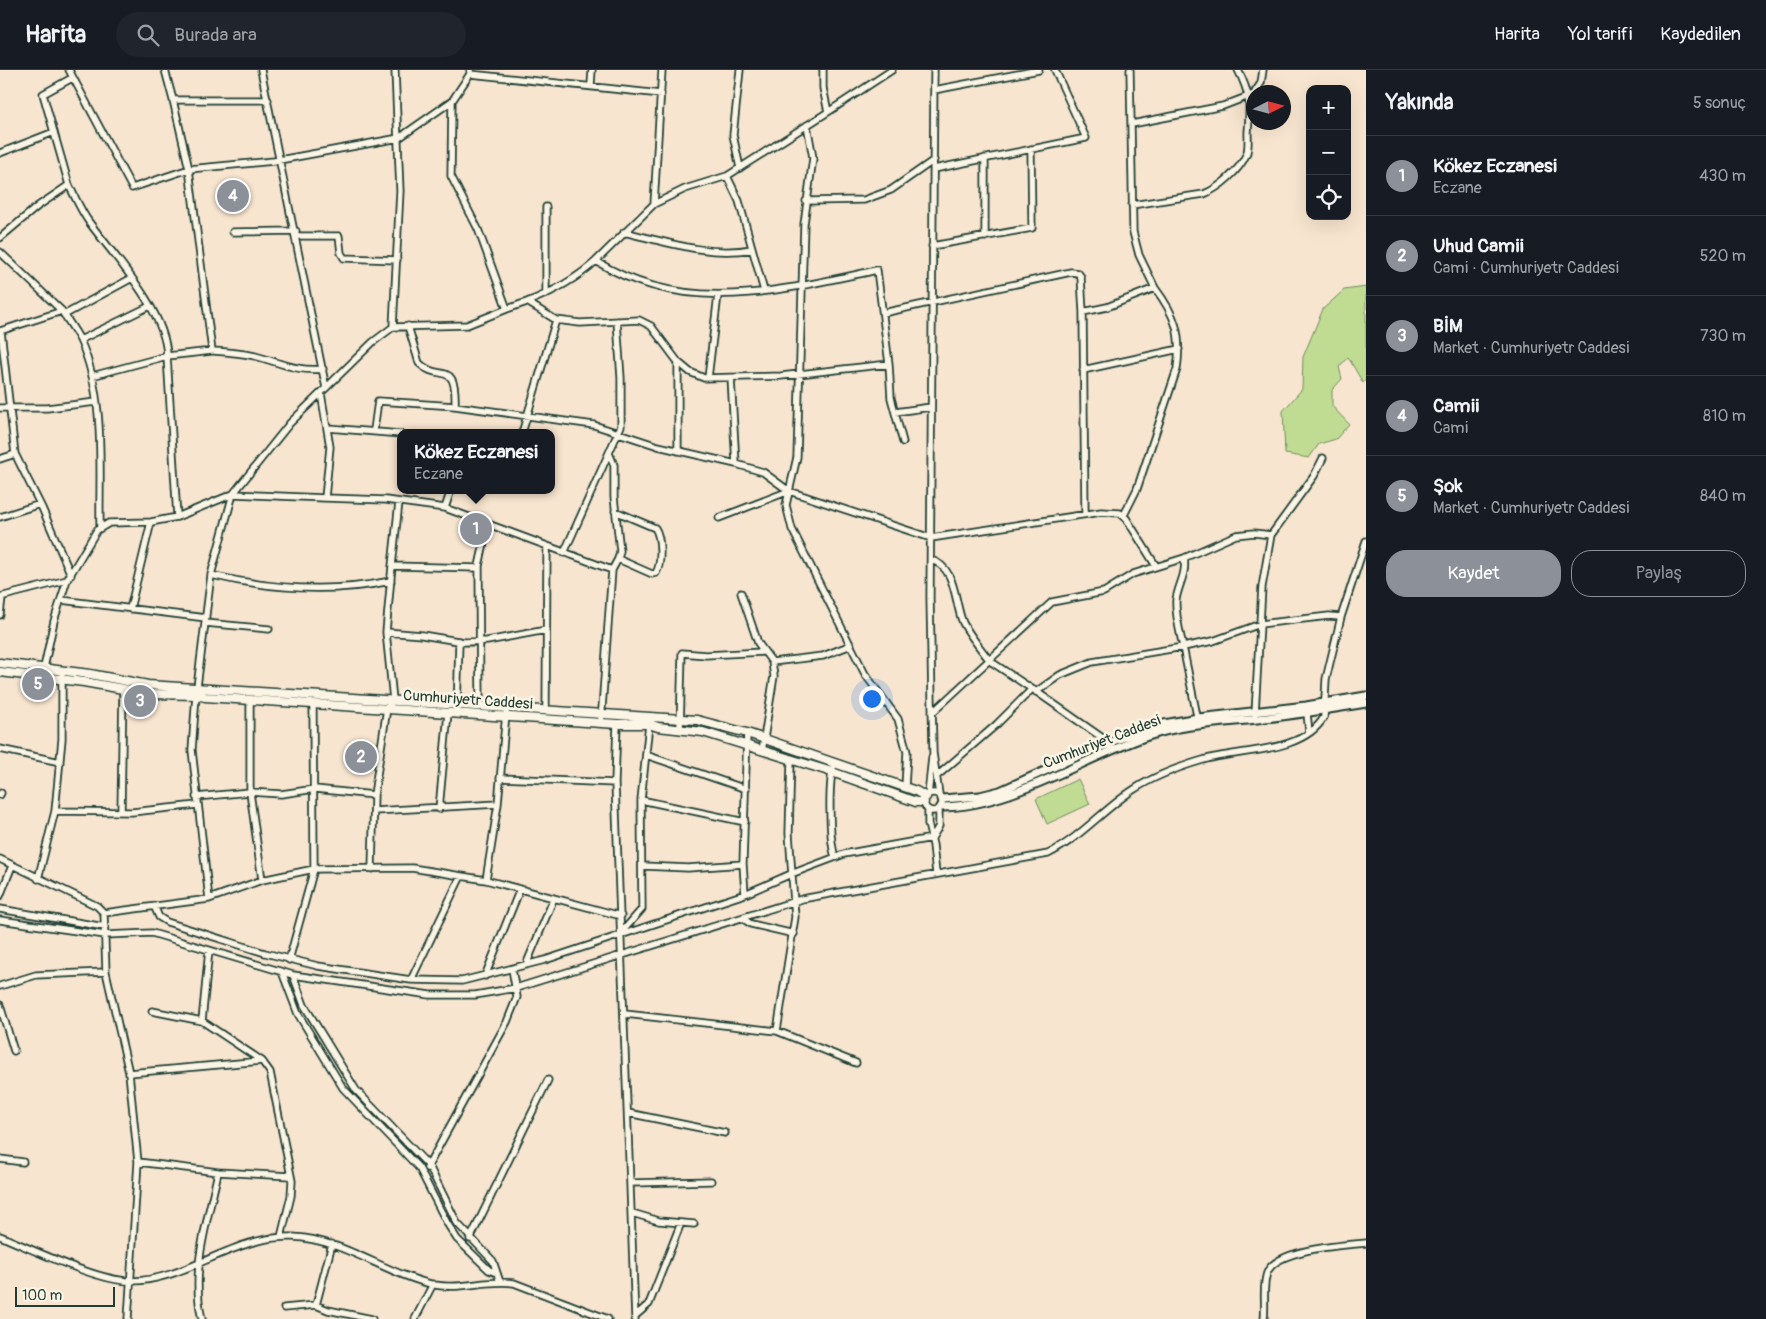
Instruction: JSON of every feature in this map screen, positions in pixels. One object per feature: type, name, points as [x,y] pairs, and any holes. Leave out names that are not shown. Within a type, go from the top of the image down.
[{"type":"main road","points":[[0,663],[43,668],[62,675],[197,691],[392,700],[697,720],[747,733],[833,768],[905,788],[926,801]]},
{"type":"main road","name":"Cumhuriyetr Caddesi","points":[[0,672],[42,677],[62,675],[151,694],[197,691],[206,697],[313,705],[387,708],[617,724],[649,724],[658,727],[703,732],[747,744],[790,760],[833,768],[877,789],[916,802],[926,801]]},
{"type":"street","points":[[69,70],[132,188],[189,169],[280,160],[399,138],[452,101],[470,72],[661,94]]},
{"type":"street","points":[[165,70],[189,169],[212,351]]},
{"type":"street","points":[[261,70],[296,233],[326,388]]},
{"type":"street","points":[[394,327],[400,191],[395,70]]},
{"type":"street","points":[[591,86],[592,70]]},
{"type":"street","points":[[654,204],[662,70]]},
{"type":"street","points":[[740,70],[733,134],[740,168]]},
{"type":"street","points":[[823,70],[823,88],[828,112]]},
{"type":"street","points":[[209,899],[192,750],[211,575],[233,494],[290,423],[373,342],[394,327],[467,325],[546,294],[580,276],[654,204],[684,189],[727,176],[892,70]]},
{"type":"street","points":[[934,70],[931,303],[933,753],[926,801],[936,874]]},
{"type":"street","points":[[934,90],[1039,70]]},
{"type":"street","points":[[934,169],[1086,138],[1056,70]]},
{"type":"street","points":[[1124,515],[1137,489],[1174,382],[1179,349],[1177,324],[1154,288],[1136,245],[1132,205],[1130,70]]},
{"type":"street","points":[[1238,70],[1247,85]]},
{"type":"street","points":[[1260,85],[1263,70]]},
{"type":"street","points":[[72,78],[43,94],[69,185],[88,221],[112,248],[150,306],[166,345],[177,518]]},
{"type":"street","points":[[1132,124],[1223,106],[1246,97]]},
{"type":"street","points":[[173,100],[268,100]]},
{"type":"street","points":[[452,101],[452,176],[478,228],[507,309]]},
{"type":"street","points":[[807,125],[813,158],[806,202],[798,374],[797,457],[786,505],[792,529],[865,674],[893,710],[902,729],[907,759],[905,788]]},
{"type":"street","points":[[1132,205],[1196,197],[1213,190],[1240,166],[1247,152],[1249,130]]},
{"type":"street","points":[[0,153],[54,132]]},
{"type":"street","points":[[932,246],[1032,228],[1031,149]]},
{"type":"street","points":[[985,158],[985,237]]},
{"type":"street","points":[[806,202],[864,200],[891,190],[934,160]]},
{"type":"street","points":[[727,176],[739,201],[764,291]]},
{"type":"street","points":[[0,238],[38,206],[69,185]]},
{"type":"street","points":[[546,207],[546,294]]},
{"type":"street","points":[[233,232],[339,236],[341,253],[344,258],[397,260]]},
{"type":"street","points":[[624,232],[693,249],[731,253],[752,249]]},
{"type":"street","points":[[0,252],[63,313],[80,340],[92,376],[99,425],[100,527],[69,578],[61,600],[42,677]]},
{"type":"street","points":[[596,261],[610,270],[683,294],[718,295],[764,291],[803,286],[877,270],[888,364],[895,412],[902,442]]},
{"type":"street","points":[[882,313],[1001,286],[1075,272],[1080,274],[1082,280],[1083,312],[1086,514]]},
{"type":"street","points":[[69,578],[40,504],[15,454],[0,331],[63,313],[132,278]]},
{"type":"street","points":[[1083,312],[1108,307],[1154,288]]},
{"type":"street","points":[[708,378],[718,295]]},
{"type":"street","points":[[527,302],[556,320],[580,323],[639,320],[651,326],[678,362],[690,372],[708,378],[798,374],[888,364]]},
{"type":"street","points":[[80,340],[150,306]]},
{"type":"street","points":[[523,429],[556,320]]},
{"type":"street","points":[[564,553],[619,432],[622,416],[617,321]]},
{"type":"street","points":[[408,326],[419,363],[423,367],[446,374],[453,380],[456,390],[455,406]]},
{"type":"street","points":[[1083,370],[1179,349]]},
{"type":"street","points":[[92,376],[167,356],[212,351],[253,355],[294,369],[323,369]]},
{"type":"street","points":[[678,362],[678,451]]},
{"type":"street","points":[[731,378],[736,464]]},
{"type":"street","points":[[321,393],[330,447],[325,498]]},
{"type":"street","points":[[374,430],[378,400],[455,406],[527,417],[594,424],[678,451],[763,472],[789,490],[931,538],[1086,514],[1116,512],[1124,515],[1156,566]]},
{"type":"street","points":[[0,408],[47,408],[96,402]]},
{"type":"street","points":[[895,412],[931,407]]},
{"type":"street","points":[[328,428],[374,430],[397,433]]},
{"type":"street","points":[[601,722],[612,570],[618,559],[620,547],[615,511],[614,465],[609,453]]},
{"type":"street","points":[[0,459],[15,454]]},
{"type":"street","points":[[1255,716],[1263,578],[1271,535],[1314,476],[1323,458]]},
{"type":"street","points":[[719,518],[789,490]]},
{"type":"street","points":[[100,527],[109,523],[151,522],[177,518],[233,494],[399,502],[445,508],[612,570]]},
{"type":"street","points":[[445,508],[450,494]]},
{"type":"street","points":[[372,869],[374,796],[387,708],[392,700],[386,632],[399,502]]},
{"type":"street","points":[[0,517],[40,504]]},
{"type":"street","points":[[615,511],[655,528],[658,537],[659,568],[656,573],[652,574],[618,559]]},
{"type":"street","points":[[130,609],[151,522]]},
{"type":"street","points":[[480,706],[478,641],[479,568],[488,525]]},
{"type":"street","points":[[932,713],[1052,602],[1104,592],[1126,578],[1156,566],[1184,558],[1236,535],[1254,532],[1271,535]]},
{"type":"street","points":[[0,920],[105,935],[152,933],[293,975],[430,996],[475,995],[516,988],[622,957],[794,902],[1048,854],[1065,844],[1132,791],[1154,778],[1205,759],[1272,747],[1299,740],[1309,733],[1322,720],[1325,706],[1326,679],[1341,617],[1366,541]]},
{"type":"street","points":[[546,710],[547,547]]},
{"type":"street","points":[[1184,558],[1185,572],[1177,595],[1176,607],[1199,721]]},
{"type":"street","points":[[931,560],[944,568],[955,592],[964,624],[990,661],[1034,690],[1107,743],[1111,751]]},
{"type":"street","points":[[392,566],[479,568]]},
{"type":"street","points":[[211,575],[253,585],[362,587],[391,581]]},
{"type":"street","points":[[0,615],[1,597],[69,578]]},
{"type":"street","points":[[741,594],[758,643],[772,662],[774,676],[762,751]]},
{"type":"street","points":[[61,600],[269,629]]},
{"type":"street","points":[[938,776],[1034,690],[1060,675],[1092,662],[1213,641],[1260,624],[1329,616],[1341,617]]},
{"type":"street","points":[[386,632],[459,641],[478,641],[546,630]]},
{"type":"street","points":[[457,713],[459,641]]},
{"type":"street","points":[[772,662],[823,656],[851,645]]},
{"type":"street","points":[[680,729],[682,653],[706,655],[763,652]]},
{"type":"street","points":[[38,879],[55,811],[60,762],[62,675]]},
{"type":"street","points":[[121,812],[123,688]]},
{"type":"street","name":"Cumhuriyet Caddesi","points":[[940,797],[980,796],[1000,790],[1107,743],[1164,724],[1307,713],[1325,706],[1366,696]]},
{"type":"street","points":[[250,699],[250,792],[262,880]]},
{"type":"street","name":"Cumhuriyet Caddesi","points":[[1255,716],[1325,706],[1366,703]]},
{"type":"street","points":[[289,960],[314,870],[313,705]]},
{"type":"street","points":[[486,880],[498,804],[506,717],[505,708]]},
{"type":"street","points":[[439,809],[448,712]]},
{"type":"street","points":[[1307,713],[1309,733]]},
{"type":"street","name":"Cumhuriyet Caddesi","points":[[940,808],[965,806],[996,799],[1148,736],[1199,721]]},
{"type":"street","points":[[617,724],[615,782],[635,1318]]},
{"type":"street","points":[[621,933],[642,909],[641,800],[649,724]]},
{"type":"street","points":[[745,894],[743,864],[747,733]]},
{"type":"street","points":[[0,749],[60,762]]},
{"type":"street","points":[[932,838],[939,826],[940,808],[938,776],[933,753]]},
{"type":"street","points":[[646,755],[746,789]]},
{"type":"street","points":[[777,1031],[794,934],[794,902],[791,874],[790,760]]},
{"type":"street","points":[[833,768],[832,844],[835,857]]},
{"type":"street","points":[[500,778],[615,782]]},
{"type":"street","points":[[196,797],[250,792],[281,794],[315,789],[374,796]]},
{"type":"street","points":[[926,801],[933,793],[940,797]]},
{"type":"street","points":[[641,800],[745,822]]},
{"type":"street","points":[[926,801],[934,811],[940,808]]},
{"type":"street","points":[[374,811],[439,809],[498,804]]},
{"type":"street","points":[[55,811],[121,812],[197,805]]},
{"type":"street","points":[[155,908],[159,917],[167,922],[289,960],[411,980],[462,981],[526,965],[745,894],[835,857],[864,849],[932,838]]},
{"type":"street","points":[[0,859],[97,906],[104,913],[106,972],[129,1073],[138,1162],[128,1319]]},
{"type":"street","points":[[643,866],[688,868],[743,864]]},
{"type":"street","points":[[0,896],[12,866]]},
{"type":"street","points":[[104,913],[155,908],[209,899],[262,880],[314,870],[412,868],[486,880],[621,916]]},
{"type":"street","points":[[411,980],[461,876]]},
{"type":"street","points":[[485,976],[520,889]]},
{"type":"street","points":[[526,965],[554,898]]},
{"type":"street","points":[[0,909],[105,927]]},
{"type":"street","points":[[742,918],[751,924],[794,934]]},
{"type":"street","points":[[202,1021],[209,950]]},
{"type":"street","points":[[423,1172],[429,1166],[516,1002],[516,988],[512,969]]},
{"type":"street","points":[[0,986],[36,975],[106,972]]},
{"type":"street","points":[[282,972],[298,1014],[343,1088],[423,1172],[454,1234],[489,1270],[497,1272]]},
{"type":"street","points":[[293,975],[307,1010],[356,1090],[429,1166],[452,1214],[470,1239],[493,1261],[500,1282]]},
{"type":"street","points":[[0,1005],[14,1051]]},
{"type":"street","points":[[152,1011],[202,1021],[262,1061],[272,1079],[291,1176],[292,1191],[281,1237]]},
{"type":"street","points":[[625,1014],[777,1031],[856,1063]]},
{"type":"street","points":[[129,1073],[262,1061]]},
{"type":"street","points":[[470,1239],[548,1080]]},
{"type":"street","points":[[628,1113],[725,1133]]},
{"type":"street","points":[[0,1159],[23,1162]]},
{"type":"street","points":[[138,1162],[218,1172],[291,1176]]},
{"type":"street","points":[[202,1319],[198,1296],[199,1262],[218,1172]]},
{"type":"street","points":[[631,1183],[711,1181]]},
{"type":"street","points":[[632,1213],[659,1221],[694,1224]]},
{"type":"street","points":[[635,1318],[649,1304],[680,1223]]},
{"type":"street","points":[[0,1236],[113,1279],[131,1281],[174,1272],[244,1244],[281,1237],[304,1238],[332,1244],[433,1284],[468,1287],[500,1282],[514,1283],[608,1319]]},
{"type":"street","points":[[1264,1319],[1265,1281],[1270,1265],[1278,1260],[1304,1251],[1366,1243]]},
{"type":"street","points":[[316,1305],[332,1244]]},
{"type":"street","points":[[415,1319],[433,1284]]},
{"type":"street","points":[[284,1308],[316,1305],[328,1310],[372,1319]]},
{"type":"green space","points":[[1366,287],[1366,380],[1363,383],[1348,357],[1339,367],[1342,379],[1332,390],[1332,406],[1349,424],[1336,439],[1319,444],[1309,458],[1285,454],[1283,411],[1302,389],[1303,357],[1323,309],[1344,290]]},
{"type":"green space","points":[[1078,779],[1090,804],[1047,824],[1036,799]]},
{"type":"place","name":"Camii","points":[[233,196]]},
{"type":"place","name":"Kökez Eczanesi","points":[[476,529]]},
{"type":"place","name":"Şok","points":[[38,684]]},
{"type":"place","name":"BİM","points":[[140,701]]},
{"type":"place","name":"Uhud Camii","points":[[361,757]]}]
